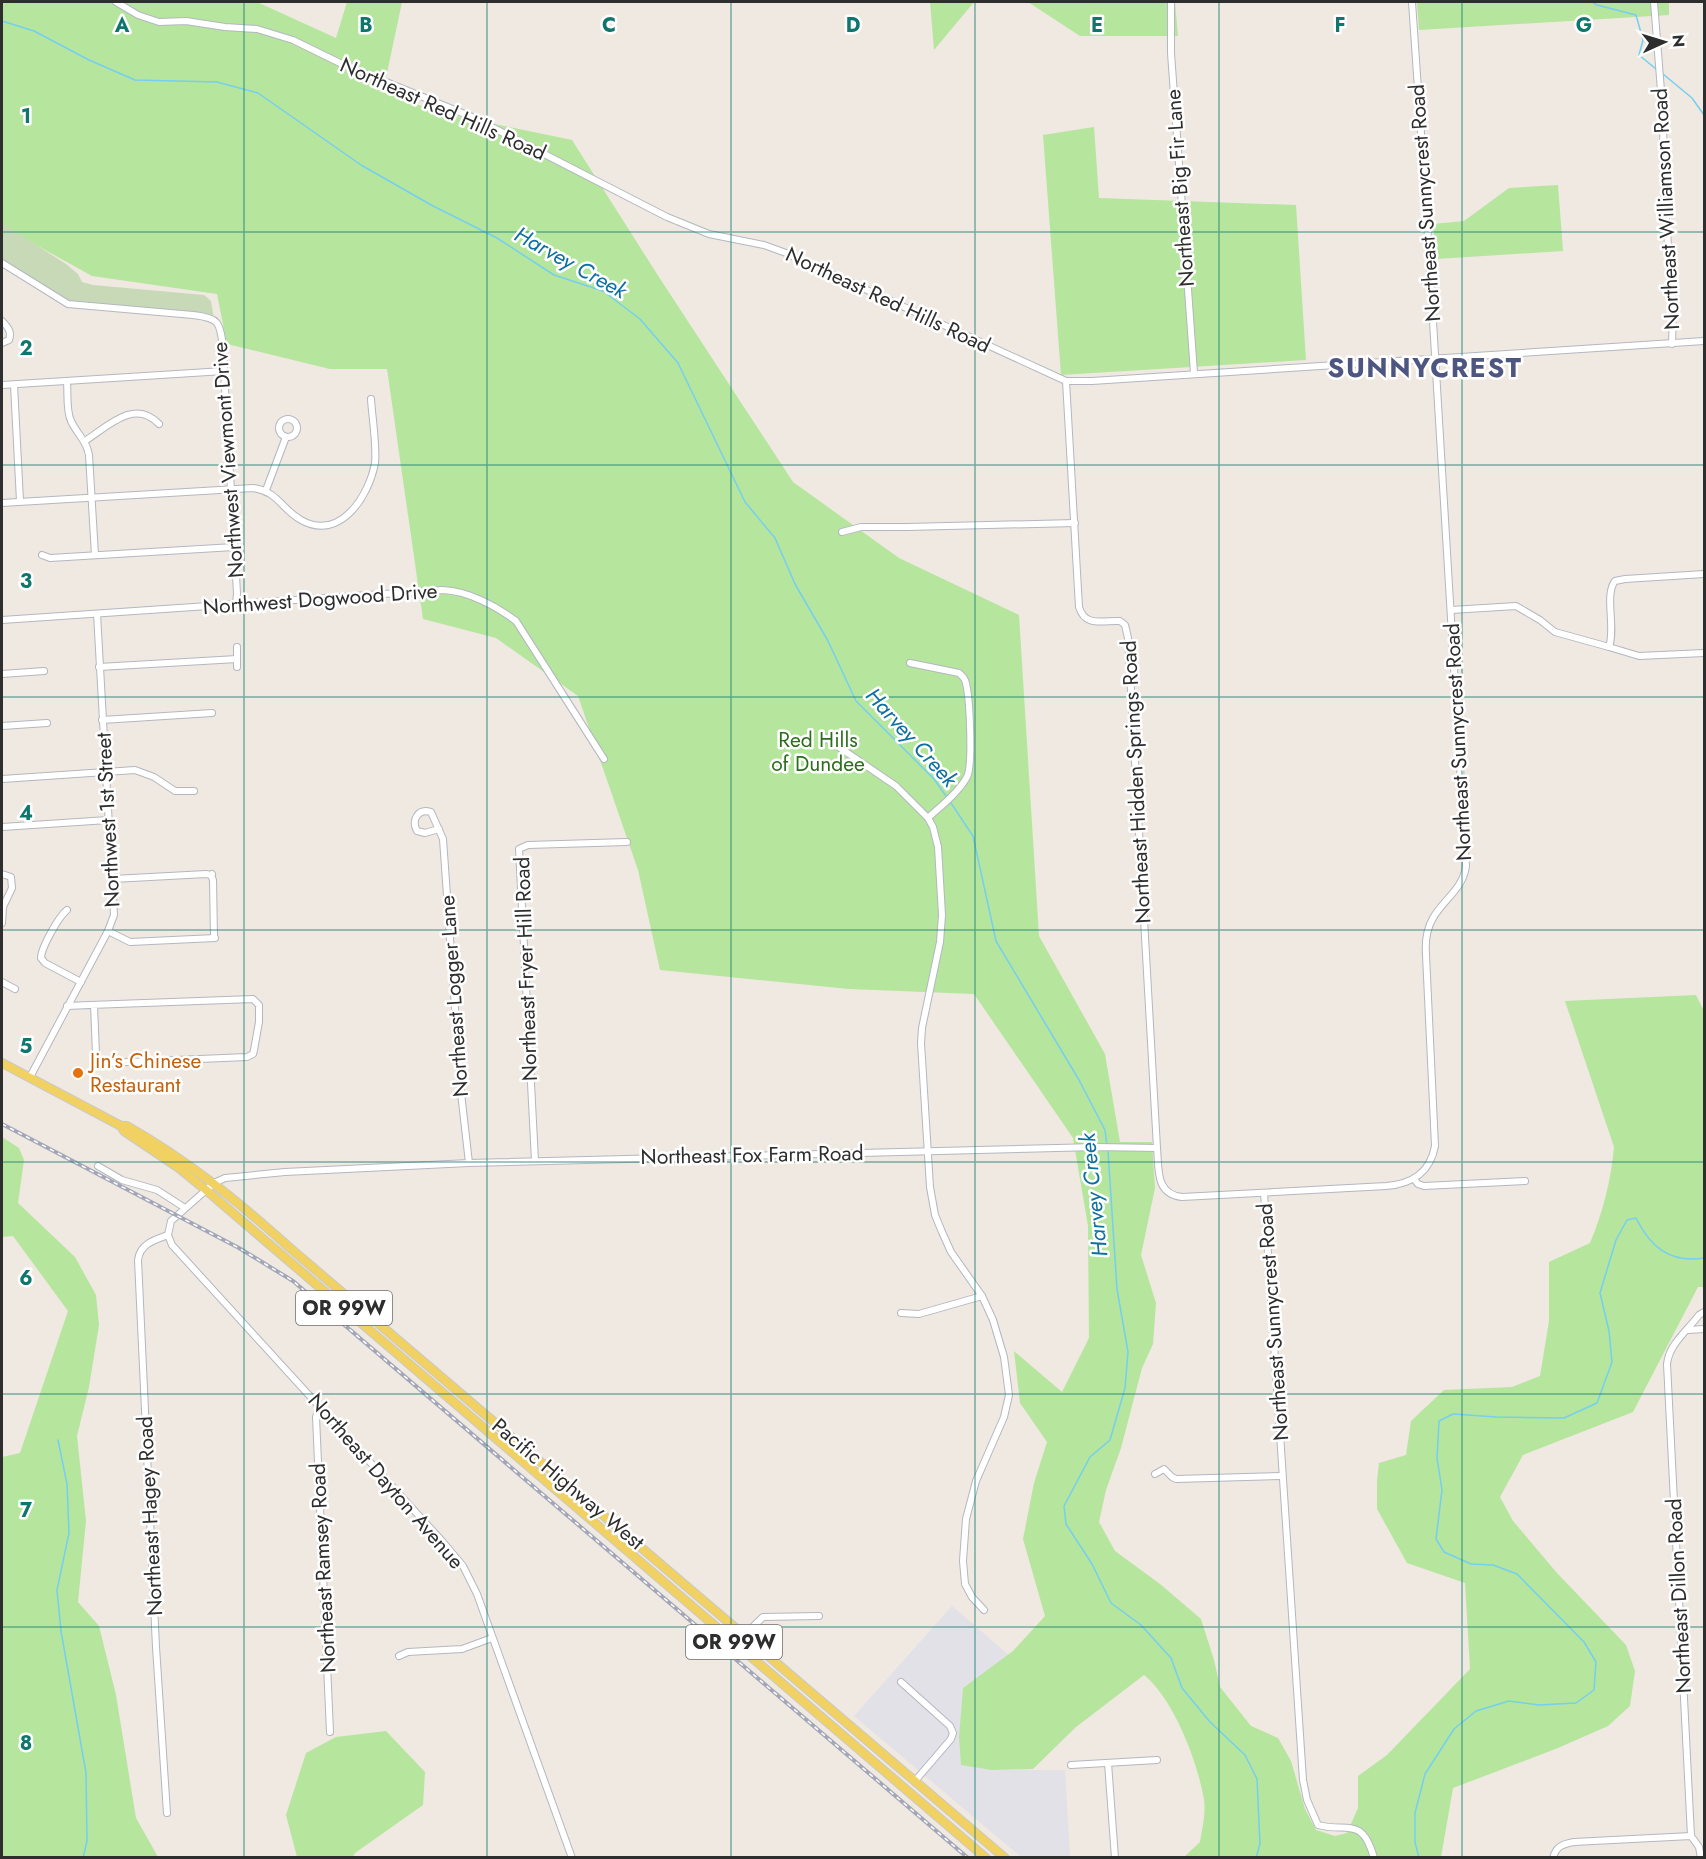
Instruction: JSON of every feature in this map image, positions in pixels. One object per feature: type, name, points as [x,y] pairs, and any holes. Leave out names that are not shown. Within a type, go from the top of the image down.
[{"type":"main road","name":"OR 99W","points":[[2,1062],[30,1077]]},
{"type":"main road","name":"Pacific Highway West","points":[[30,1077],[161,1145],[214,1183],[1005,1857]]},
{"type":"main road","name":"Pacific Highway West","points":[[121,1126],[124,1131],[179,1168],[206,1190],[986,1857]]},
{"type":"street","name":"Northeast Red Hills Road","points":[[116,2],[138,15],[159,22],[186,21],[257,29],[307,45],[342,64],[472,117],[667,217],[709,234],[778,250],[1066,381],[1704,341]]},
{"type":"street","name":"Northeast Big Fir Lane","points":[[1171,2],[1171,53],[1194,373]]},
{"type":"street","name":"Northeast Sunnycrest Road","points":[[1374,1857],[1369,1844],[1358,1830],[1347,1826],[1318,1825],[1307,1800],[1300,1757],[1264,1193],[1397,1185],[1414,1179],[1426,1168],[1434,1154],[1435,1146],[1427,934],[1434,916],[1462,882],[1466,866],[1412,2]]},
{"type":"street","name":"Northeast Williamson Road","points":[[1654,2],[1663,116],[1664,192],[1673,311],[1672,344]]},
{"type":"street","name":"Northwest Viewmont Drive","points":[[2,263],[68,304],[193,315],[217,323],[220,329],[224,370],[236,604]]},
{"type":"street","points":[[2,321],[10,335],[9,340],[2,343]]},
{"type":"street","points":[[2,385],[224,370]]},
{"type":"street","name":"Northeast Hidden Springs Road","points":[[1066,381],[1080,612],[1084,618],[1093,622],[1120,621],[1125,625],[1128,634],[1157,1148]]},
{"type":"street","points":[[67,382],[70,416],[76,430],[85,441],[89,455],[95,555]]},
{"type":"street","points":[[14,385],[20,501]]},
{"type":"street","points":[[2,503],[252,488],[266,490],[275,495],[293,514],[310,524],[326,525],[352,512],[358,505],[375,462],[371,399]]},
{"type":"street","points":[[85,441],[129,413],[145,414],[159,424]]},
{"type":"street","points":[[266,490],[286,436]]},
{"type":"street","points":[[842,532],[861,527],[1075,523]]},
{"type":"street","points":[[42,555],[50,558],[234,547]]},
{"type":"street","points":[[1609,647],[1612,634],[1610,590],[1615,581],[1704,574]]},
{"type":"street","name":"Northwest Dogwood Drive","points":[[2,620],[443,590],[466,595],[496,608],[516,621],[604,759]]},
{"type":"street","points":[[1451,610],[1516,606],[1555,632],[1643,657],[1704,653]]},
{"type":"street","name":"Northwest 1st Street","points":[[30,1077],[108,931],[114,915],[97,614]]},
{"type":"street","points":[[99,667],[237,663],[237,647]]},
{"type":"street","points":[[910,663],[959,673],[964,678],[968,709],[970,768],[963,783],[928,818]]},
{"type":"street","points":[[2,674],[44,671]]},
{"type":"street","points":[[102,720],[212,713]]},
{"type":"street","points":[[2,726],[47,723]]},
{"type":"street","points":[[824,737],[896,786],[928,818],[933,827],[938,848],[942,908],[940,942],[921,1043],[930,1187],[935,1215],[951,1252],[982,1296],[998,1334],[1008,1378],[1009,1395],[1004,1417],[976,1481],[966,1519],[963,1561],[965,1584],[972,1597],[984,1610]]},
{"type":"street","points":[[2,779],[135,770],[144,772],[175,791],[194,791]]},
{"type":"street","points":[[2,826],[108,820]]},
{"type":"street","name":"Northeast Logger Lane","points":[[439,830],[444,853],[461,1093],[469,1163]]},
{"type":"street","name":"Northeast Fryer Hill Road","points":[[535,1161],[519,849],[521,846],[528,845],[627,842]]},
{"type":"street","points":[[2,874],[11,877],[12,883],[3,907],[2,923]]},
{"type":"street","points":[[108,931],[124,940],[134,942],[215,938],[212,875],[112,879]]},
{"type":"street","points":[[67,910],[61,916],[42,951],[41,958],[45,963],[81,982]]},
{"type":"street","points":[[2,982],[15,989]]},
{"type":"street","points":[[67,1006],[253,999],[259,1005],[260,1013],[253,1054],[247,1057],[105,1063],[99,1060],[96,1054],[94,1005]]},
{"type":"street","name":"Northeast Fox Farm Road","points":[[206,1190],[225,1178],[285,1172],[469,1163],[1097,1147],[1157,1148]]},
{"type":"street","points":[[1157,1148],[1160,1180],[1170,1195],[1182,1197],[1264,1193]]},
{"type":"street","points":[[98,1166],[122,1180],[157,1190],[185,1208]]},
{"type":"street","points":[[1414,1179],[1424,1186],[1525,1180]]},
{"type":"street","points":[[168,1235],[171,1221],[206,1190]]},
{"type":"street","name":"Northeast Dayton Avenue","points":[[168,1235],[172,1245],[320,1405],[463,1566],[473,1583],[572,1857]]},
{"type":"street","name":"Northeast Hagey Road","points":[[167,1813],[156,1647],[138,1260],[143,1246],[168,1235]]},
{"type":"street","points":[[901,1313],[919,1314],[982,1296]]},
{"type":"street","points":[[1688,1330],[1704,1312]]},
{"type":"street","points":[[1688,1330],[1704,1329]]},
{"type":"street","name":"Northeast Dillon Road","points":[[1688,1330],[1676,1342],[1668,1356],[1667,1377],[1691,1836]]},
{"type":"street","name":"Northeast Ramsey Road","points":[[320,1405],[316,1417],[330,1732]]},
{"type":"street","points":[[1155,1474],[1165,1469],[1172,1478],[1176,1479],[1282,1476]]},
{"type":"street","points":[[736,1643],[763,1617],[819,1616]]},
{"type":"street","points":[[399,1656],[408,1652],[462,1649],[492,1638]]},
{"type":"street","points":[[901,1682],[950,1726],[953,1733],[951,1739],[915,1781]]},
{"type":"street","points":[[1071,1765],[1157,1760]]},
{"type":"street","points":[[1108,1763],[1115,1857]]},
{"type":"street","points":[[1553,1857],[1556,1850],[1574,1842],[1691,1836],[1699,1847],[1701,1857]]},
{"type":"shaded area","points":[[952,1606],[1009,1655],[963,1688],[992,1770],[1065,1770],[1070,1857],[1021,1857],[854,1716]]},
{"type":"green space","name":"Red Hills of Dundee","points":[[2,2],[257,2],[336,38],[347,2],[402,2],[383,92],[441,113],[572,140],[793,482],[899,558],[1019,615],[1039,936],[1105,1054],[1120,1142],[1152,1142],[1155,1188],[1141,1255],[1156,1303],[1153,1344],[1142,1368],[1121,1448],[1106,1490],[1099,1522],[1115,1551],[1160,1584],[1201,1619],[1220,1687],[1251,1726],[1278,1738],[1291,1761],[1305,1809],[1316,1830],[1335,1836],[1347,1833],[1358,1808],[1358,1776],[1387,1755],[1470,1669],[1465,1583],[1407,1563],[1377,1509],[1379,1463],[1406,1455],[1411,1421],[1444,1390],[1512,1387],[1540,1376],[1549,1321],[1549,1262],[1590,1243],[1606,1196],[1614,1147],[1565,1001],[1696,995],[1704,1011],[1704,1287],[1698,1287],[1633,1412],[1523,1455],[1500,1497],[1513,1521],[1557,1573],[1626,1645],[1635,1671],[1630,1706],[1608,1726],[1558,1748],[1453,1788],[1441,1857],[1184,1857],[1200,1842],[1204,1821],[1201,1785],[1175,1715],[1155,1686],[1144,1675],[1076,1727],[1033,1769],[992,1770],[961,1765],[959,1737],[963,1688],[1013,1651],[1045,1616],[1023,1539],[1034,1483],[1047,1442],[1020,1403],[1014,1351],[1062,1392],[1089,1338],[1088,1226],[1073,1138],[974,994],[849,989],[660,970],[638,870],[578,696],[496,638],[423,619],[387,369],[330,369],[227,344],[217,294],[92,276],[2,226]]},
{"type":"green space","points":[[930,2],[974,2],[934,50]]},
{"type":"green space","points":[[1028,2],[1175,2],[1178,36],[1080,36]]},
{"type":"green space","points":[[1417,2],[1669,2],[1669,15],[1419,30]]},
{"type":"green space","points":[[1094,127],[1099,198],[1296,205],[1306,360],[1061,375],[1043,135]]},
{"type":"green space","points":[[1558,185],[1563,251],[1436,259],[1433,224],[1464,221],[1509,188]]},
{"type":"green space","points":[[2,223],[66,264],[78,274],[82,282],[93,285],[204,295],[211,301],[214,319],[69,303],[2,261]]},
{"type":"green space","points":[[2,1137],[19,1148],[24,1160],[18,1203],[75,1257],[96,1295],[99,1325],[89,1387],[77,1436],[86,1521],[78,1602],[99,1626],[116,1695],[136,1818],[158,1857],[2,1857],[2,1457],[20,1453],[68,1311],[13,1236],[2,1237]]},
{"type":"green space","points":[[386,1731],[425,1772],[423,1805],[355,1853],[353,1857],[297,1857],[286,1815],[306,1753],[336,1737]]},
{"type":"waterway","points":[[1592,2],[1636,15],[1643,40],[1639,55],[1656,69]]},
{"type":"waterway","name":"Harvey Creek","points":[[2,21],[34,31],[89,60],[135,80],[217,82],[258,93],[361,165],[433,206],[497,238],[554,275],[603,291],[640,319],[678,363],[745,502],[775,538],[795,584],[828,641],[856,701],[934,779],[946,796]]},
{"type":"waterway","points":[[1663,74],[1692,98],[1704,115]]},
{"type":"waterway","name":"Harvey Creek","points":[[951,803],[973,836],[996,941],[1079,1080],[1105,1130],[1107,1146]]},
{"type":"waterway","name":"Harvey Creek","points":[[1108,1151],[1117,1289],[1128,1352],[1125,1388],[1110,1440],[1090,1457],[1064,1506],[1066,1524],[1092,1564],[1111,1603],[1141,1625],[1171,1658],[1182,1688],[1210,1722],[1245,1755],[1257,1779],[1260,1844],[1256,1858]]},
{"type":"waterway","points":[[1419,1858],[1415,1842],[1415,1813],[1425,1774],[1454,1729],[1476,1711],[1509,1701],[1539,1705],[1576,1703],[1594,1690],[1596,1662],[1584,1642],[1517,1574],[1493,1565],[1471,1564],[1444,1552],[1436,1539],[1442,1490],[1437,1458],[1439,1421],[1453,1414],[1564,1418],[1597,1403],[1612,1362],[1609,1331],[1600,1293],[1616,1240],[1627,1220],[1636,1218],[1648,1238],[1671,1255],[1681,1258],[1704,1258]]},
{"type":"waterway","points":[[58,1440],[67,1484],[69,1533],[57,1590],[61,1631],[86,1773],[87,1841],[83,1858]]},
{"type":"railway","points":[[2,1124],[239,1248],[293,1281],[968,1858]]},
{"type":"place","name":"Jin’s Chinese Restaurant","points":[[78,1073]]},
{"type":"district","name":"SUNNYCREST","points":[[1425,368]]}]
